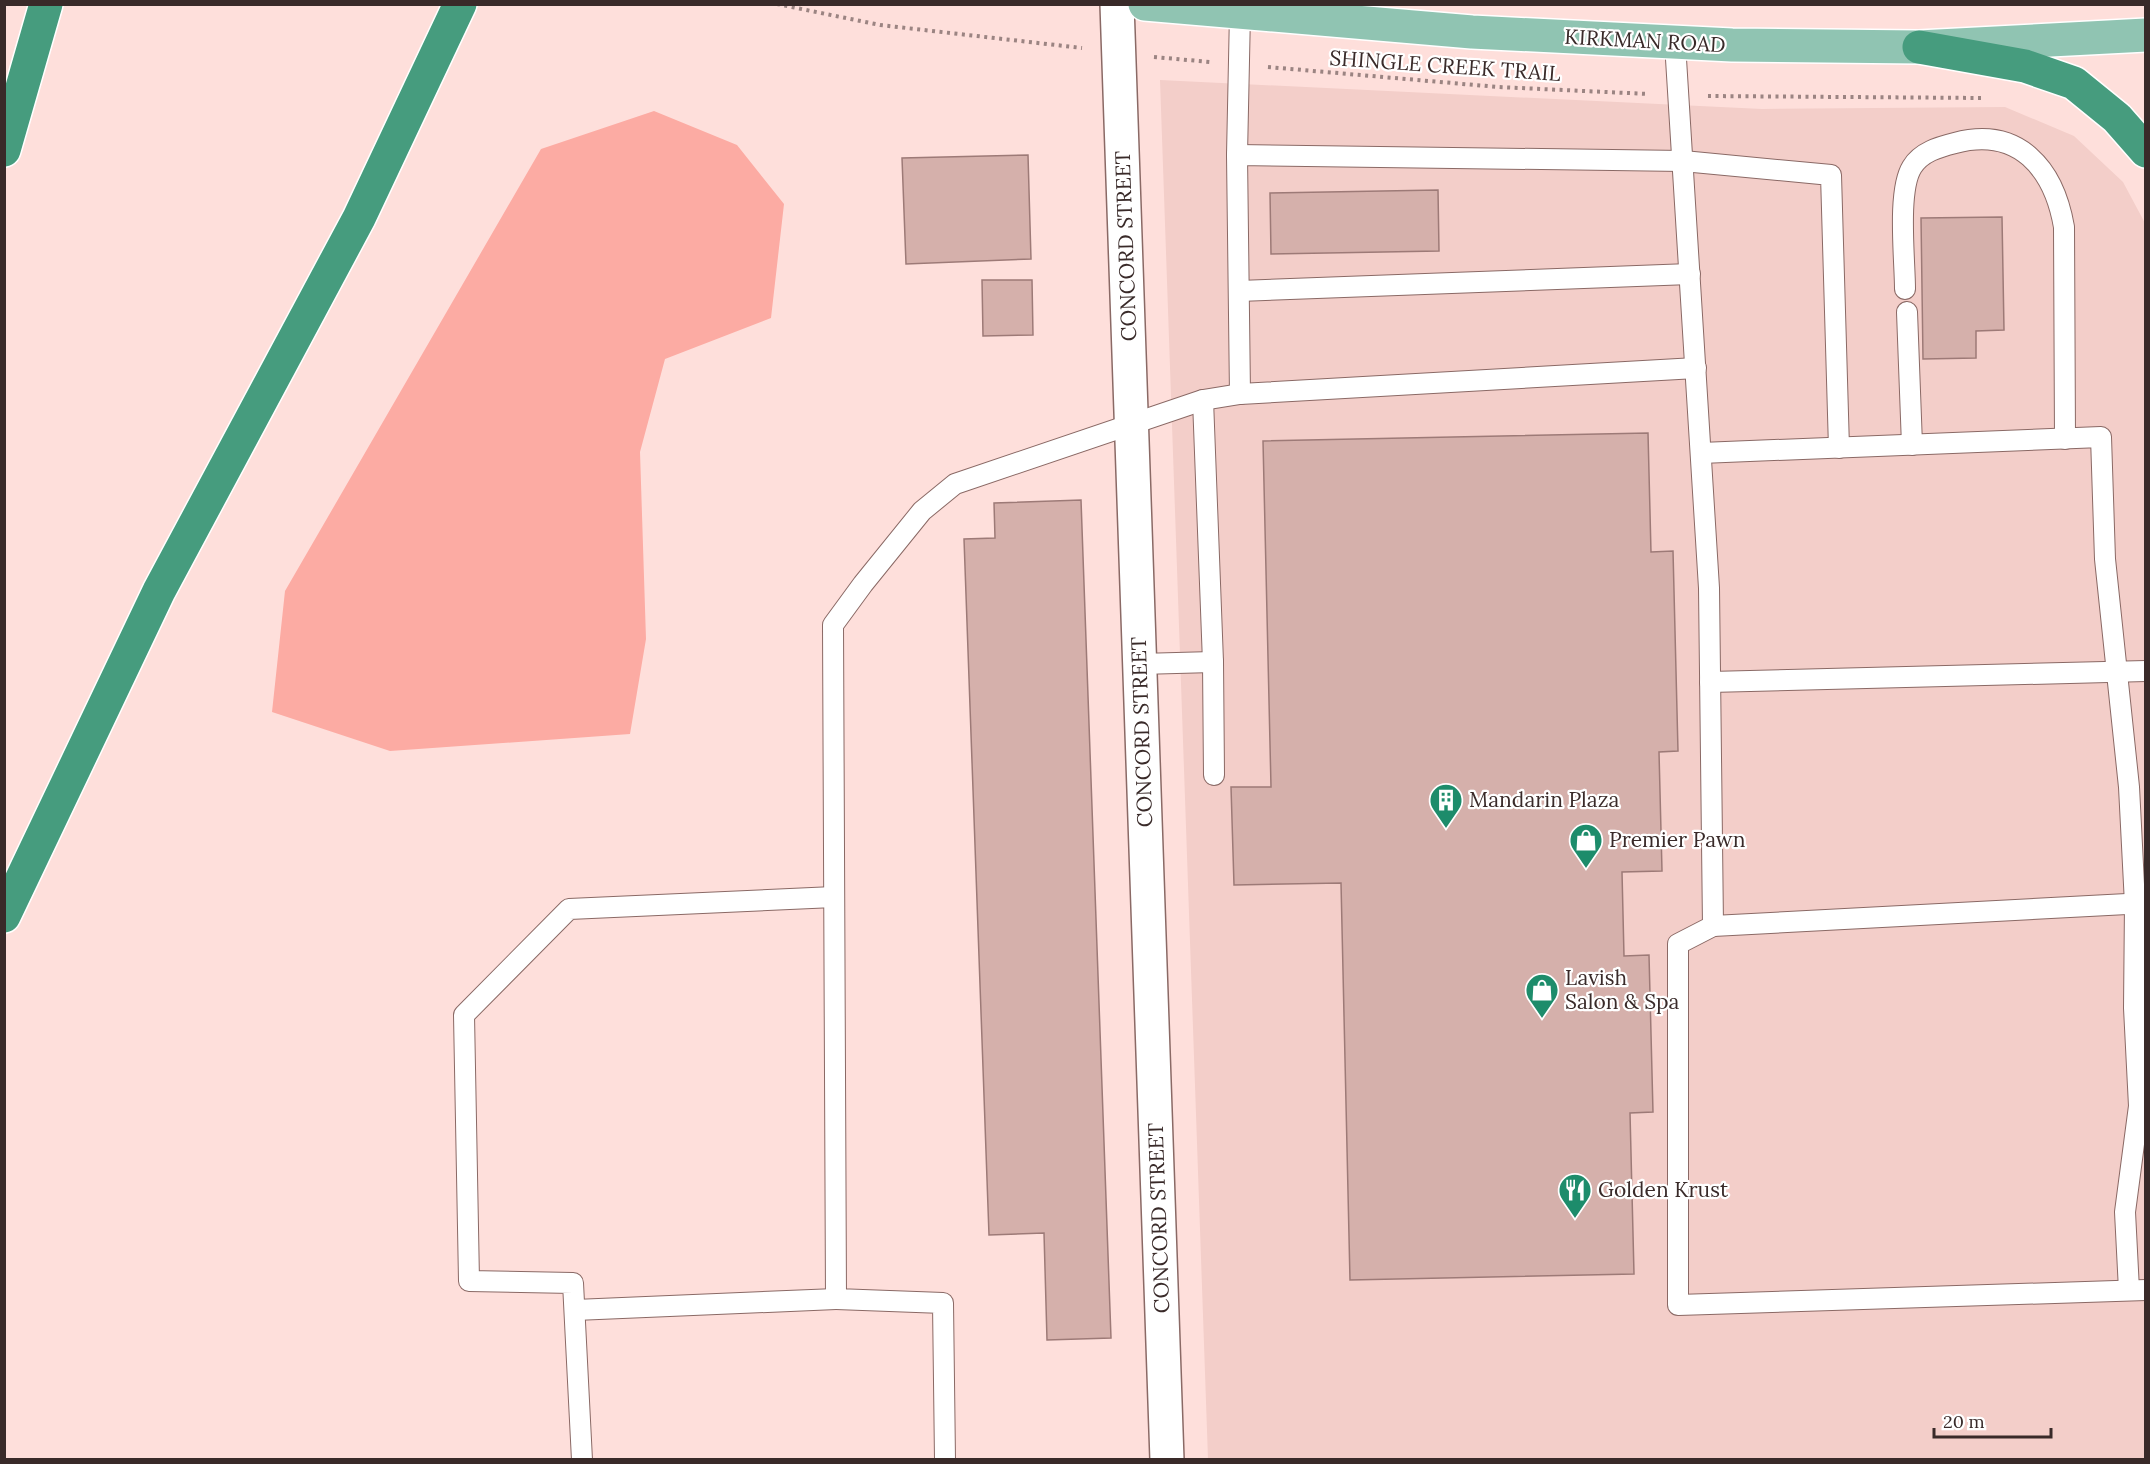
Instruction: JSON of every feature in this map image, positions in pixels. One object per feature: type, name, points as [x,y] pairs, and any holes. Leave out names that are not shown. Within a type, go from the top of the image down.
[{"type":"highway","points":[[4,150],[46,4]]},
{"type":"highway","points":[[4,916],[159,591],[359,218],[460,4]]},
{"type":"highway","points":[[1919,46],[2025,66],[2074,82],[2117,118],[2145,151]]},
{"type":"main road","name":"KIRKMAN ROAD","points":[[1144,4],[1472,32],[1732,45],[1919,46],[2145,35]]},
{"type":"street","name":"CONCORD STREET","points":[[1117,4],[1167,1460]]},
{"type":"lane","points":[[1240,14],[1237,155],[1240,394]]},
{"type":"lane","points":[[1676,43],[1709,588],[1713,926]]},
{"type":"lane","points":[[1905,289],[1903,207],[1912,167],[1925,153],[1968,139],[1988,139],[2005,142],[2036,161],[2061,208],[2064,227],[2065,439]]},
{"type":"lane","points":[[1237,155],[1683,160],[1831,175],[1839,448]]},
{"type":"lane","points":[[1239,291],[1690,274]]},
{"type":"lane","points":[[1906,312],[1912,445]]},
{"type":"lane","points":[[836,1299],[833,625],[922,511],[955,484],[1203,400],[1240,394],[1696,368]]},
{"type":"lane","points":[[1203,400],[1213,662],[1214,775]]},
{"type":"lane","points":[[1701,453],[2101,437],[2105,559],[2140,903],[2134,1008],[2139,1106],[2125,1212],[2137,1290],[1677,1305],[1678,944],[1713,926],[2140,903]]},
{"type":"lane","points":[[1140,664],[1213,662]]},
{"type":"lane","points":[[1710,682],[2145,671]]},
{"type":"lane","points":[[582,1460],[573,1283],[469,1281],[464,1015],[569,909],[834,897]]},
{"type":"lane","points":[[575,1310],[836,1299],[943,1303],[945,1460]]},
{"type":"path","name":"SHINGLE CREEK TRAIL","points":[[777,4],[880,25],[1239,65],[1498,87],[1678,95],[1983,98]]},
{"type":"shaded area","points":[[1160,80],[1762,109],[2005,107],[2074,136],[2123,182],[2146,225],[2145,1459],[1208,1459]]},
{"type":"shaded area","points":[[654,111],[737,145],[784,204],[771,318],[665,359],[640,452],[646,639],[630,734],[390,751],[272,712],[285,591],[541,149]]},
{"type":"building","points":[[1028,155],[1031,259],[906,264],[902,158]]},
{"type":"building","points":[[1438,190],[1439,251],[1271,254],[1270,193]]},
{"type":"building","points":[[2002,217],[2004,330],[1976,331],[1976,358],[1923,359],[1921,218]]},
{"type":"building","points":[[982,280],[1032,280],[1033,335],[983,336]]},
{"type":"building","name":"Mandarin Plaza","points":[[1648,433],[1651,552],[1673,551],[1678,751],[1659,752],[1662,871],[1622,872],[1624,956],[1649,955],[1653,1112],[1630,1113],[1634,1274],[1350,1280],[1341,883],[1234,885],[1231,787],[1271,787],[1263,441]]},
{"type":"building","points":[[1081,500],[1111,1338],[1047,1340],[1044,1233],[989,1235],[964,539],[995,538],[994,503]]},
{"type":"place","name":"Mandarin Plaza","points":[[1446,829]]},
{"type":"place","name":"Premier Pawn","points":[[1586,869]]},
{"type":"place","name":"Lavish Salon & Spa","points":[[1542,1019]]},
{"type":"place","name":"Golden Krust","points":[[1575,1219]]}]
